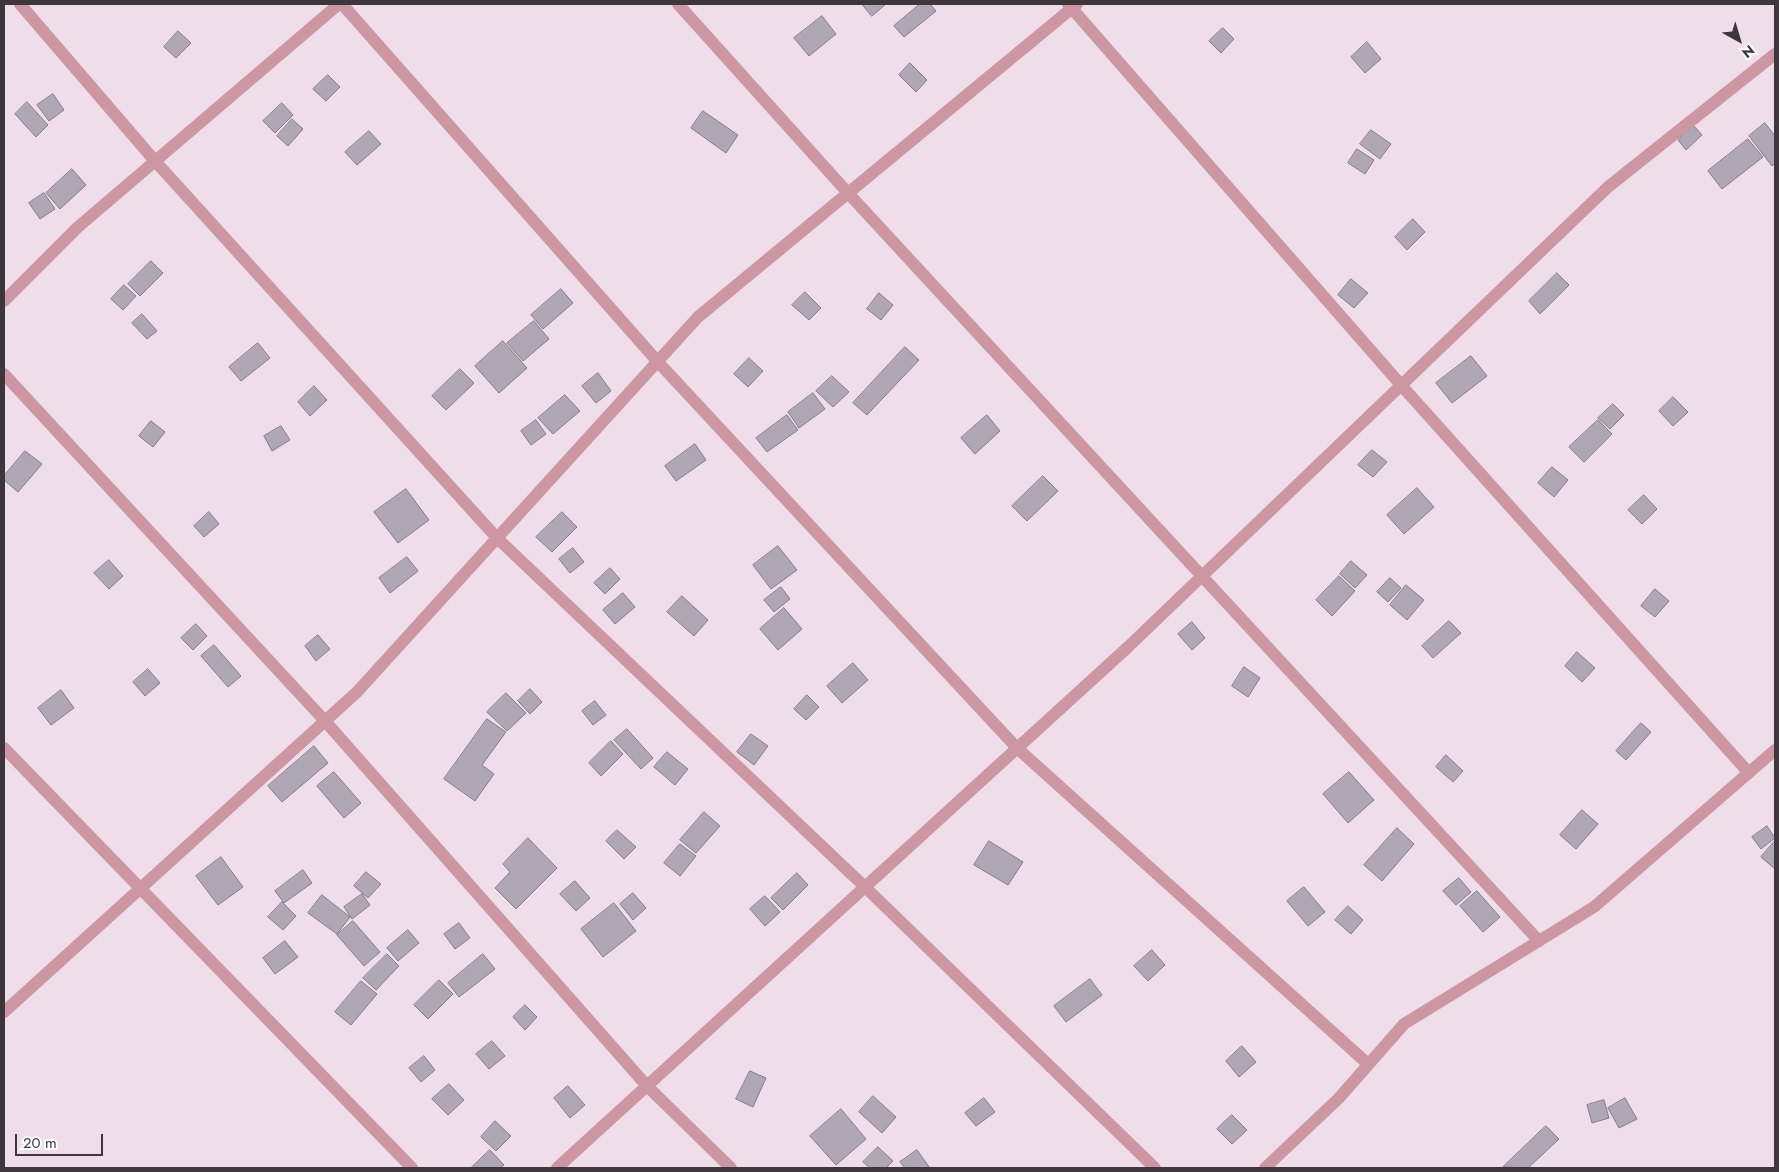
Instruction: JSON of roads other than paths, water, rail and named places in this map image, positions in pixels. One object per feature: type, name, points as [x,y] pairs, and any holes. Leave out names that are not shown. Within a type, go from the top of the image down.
[{"type":"street","points":[[20,4],[156,161],[497,538],[865,887],[1155,1168]]},
{"type":"street","points":[[4,300],[78,227],[341,4],[658,362],[1017,748],[1368,1064]]},
{"type":"street","points":[[678,4],[848,193],[1203,575],[1539,941]]},
{"type":"street","points":[[4,1012],[357,692],[698,317],[1072,5],[1401,385],[1749,773]]},
{"type":"street","points":[[557,1168],[1017,748],[1203,575],[1608,187],[1775,54]]},
{"type":"street","points":[[4,374],[325,721],[646,1086],[731,1168]]},
{"type":"street","points":[[4,748],[412,1168]]},
{"type":"street","points":[[1265,1168],[1339,1098],[1404,1024],[1594,907],[1775,750]]}]
